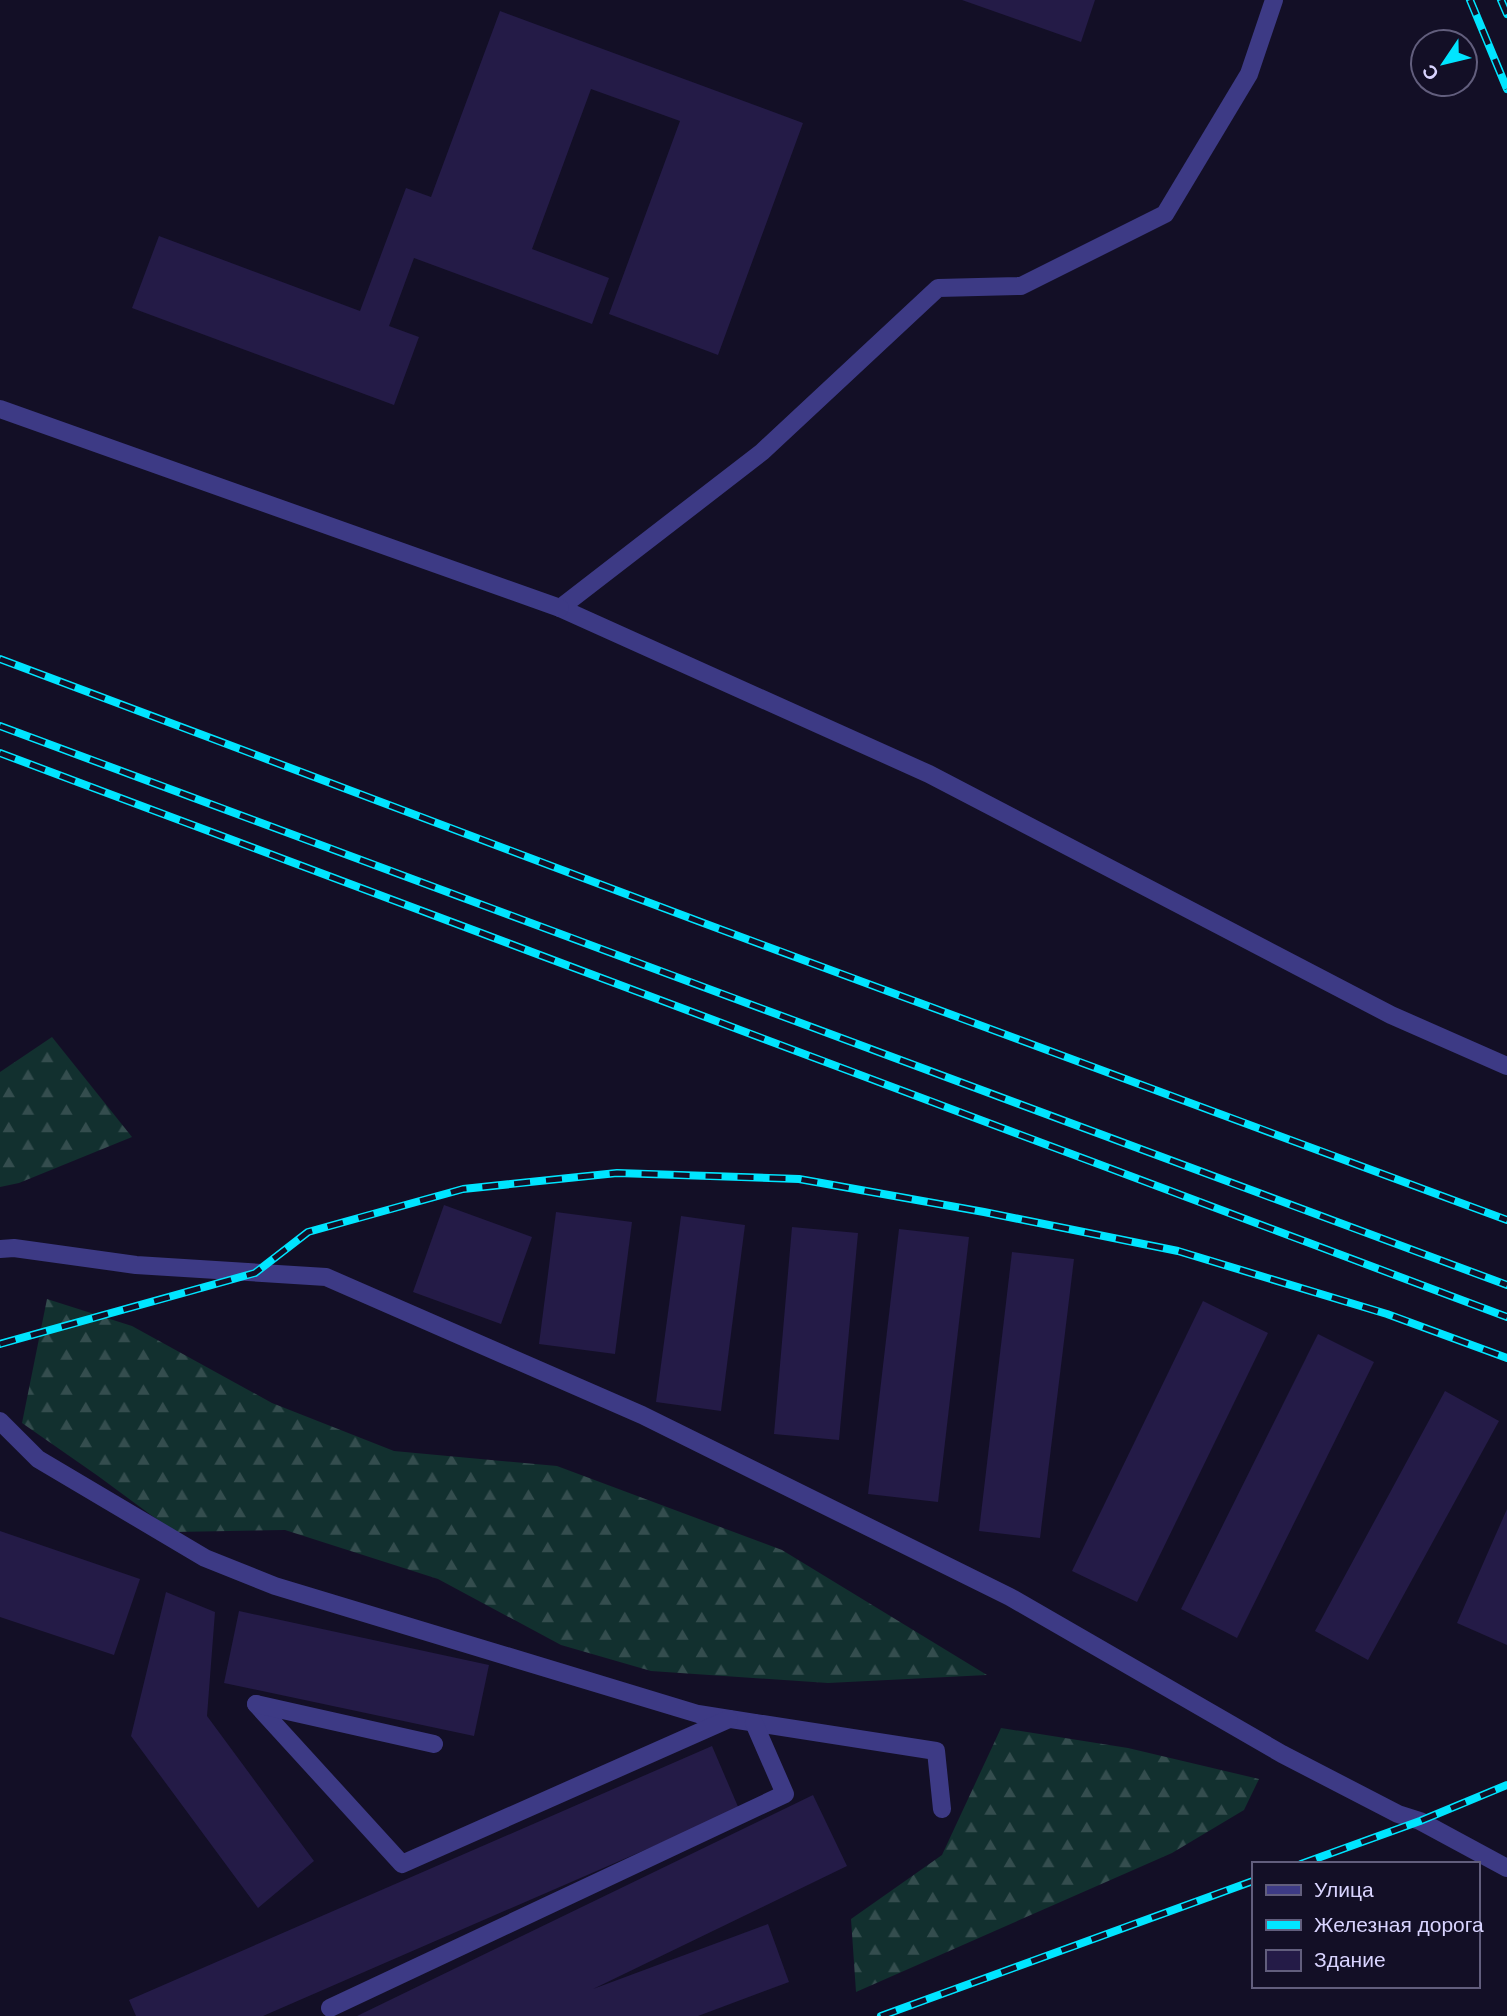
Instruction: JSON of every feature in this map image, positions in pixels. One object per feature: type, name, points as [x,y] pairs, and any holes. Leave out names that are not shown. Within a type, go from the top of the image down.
[{"type":"lane","points":[[560,608],[762,452],[938,288],[1021,286],[1165,214],[1248,74],[1274,0]]},
{"type":"lane","points":[[0,409],[560,608],[929,774],[1391,1015],[1507,1066]]},
{"type":"lane","points":[[0,1249],[14,1248],[136,1265],[326,1277],[642,1415],[1010,1597],[1282,1754],[1398,1814],[1420,1821],[1507,1868]]},
{"type":"lane","points":[[0,1421],[38,1460],[205,1558],[275,1586],[698,1714],[936,1751],[942,1809]]},
{"type":"lane","points":[[434,1744],[256,1704],[402,1864],[729,1718]]},
{"type":"lane","points":[[330,2008],[785,1794],[754,1723]]},
{"type":"green space","points":[[52,1037],[132,1137],[19,1183],[0,1187],[0,1072]]},
{"type":"green space","points":[[47,1299],[132,1326],[272,1403],[394,1451],[557,1466],[782,1550],[987,1675],[828,1683],[651,1671],[561,1645],[438,1579],[285,1530],[174,1532],[22,1423]]},
{"type":"green space","points":[[1001,1728],[1128,1748],[1259,1779],[1244,1810],[1172,1853],[856,1992],[851,1919],[942,1855]]},
{"type":"building","points":[[962,0],[1095,0],[1081,42]]},
{"type":"building","points":[[500,11],[803,123],[718,355],[609,314],[680,121],[591,89],[532,249],[609,278],[592,324],[414,258],[389,326],[419,337],[394,405],[132,308],[159,236],[360,311],[406,188],[431,197]]},
{"type":"building","points":[[444,1205],[532,1237],[501,1324],[413,1292]]},
{"type":"building","points":[[556,1212],[632,1222],[615,1354],[539,1344]]},
{"type":"building","points":[[681,1216],[745,1225],[721,1411],[656,1402]]},
{"type":"building","points":[[792,1227],[858,1233],[839,1440],[774,1434]]},
{"type":"building","points":[[899,1229],[969,1237],[938,1502],[868,1494]]},
{"type":"building","points":[[1012,1252],[1074,1259],[1040,1538],[979,1531]]},
{"type":"building","points":[[1203,1301],[1268,1333],[1137,1602],[1072,1571]]},
{"type":"building","points":[[1318,1334],[1374,1362],[1237,1638],[1181,1609]]},
{"type":"building","points":[[1445,1391],[1499,1421],[1368,1660],[1315,1631]]},
{"type":"building","points":[[1507,1509],[1507,1645],[1457,1623]]},
{"type":"building","points":[[0,1531],[140,1579],[114,1655],[0,1617]]},
{"type":"building","points":[[166,1592],[215,1612],[207,1716],[314,1861],[258,1908],[131,1736]]},
{"type":"building","points":[[239,1611],[489,1665],[474,1736],[224,1683]]},
{"type":"building","points":[[712,1746],[739,1809],[263,2016],[136,2016],[129,2000]]},
{"type":"building","points":[[813,1795],[847,1866],[593,1989],[768,1924],[789,1982],[698,2016],[357,2016]]},
{"type":"railway","points":[[1470,0],[1507,89]]},
{"type":"railway","points":[[1501,0],[1507,14]]},
{"type":"railway","points":[[0,659],[1507,1220]]},
{"type":"railway","points":[[0,726],[1507,1285]]},
{"type":"railway","points":[[0,753],[1507,1317]]},
{"type":"railway","points":[[0,1344],[255,1273],[308,1232],[463,1189],[617,1173],[799,1179],[984,1212],[1178,1251],[1387,1314],[1507,1358]]},
{"type":"railway","points":[[1307,1862],[1420,1821],[1507,1785]]},
{"type":"railway","points":[[881,2016],[1252,1881]]}]
